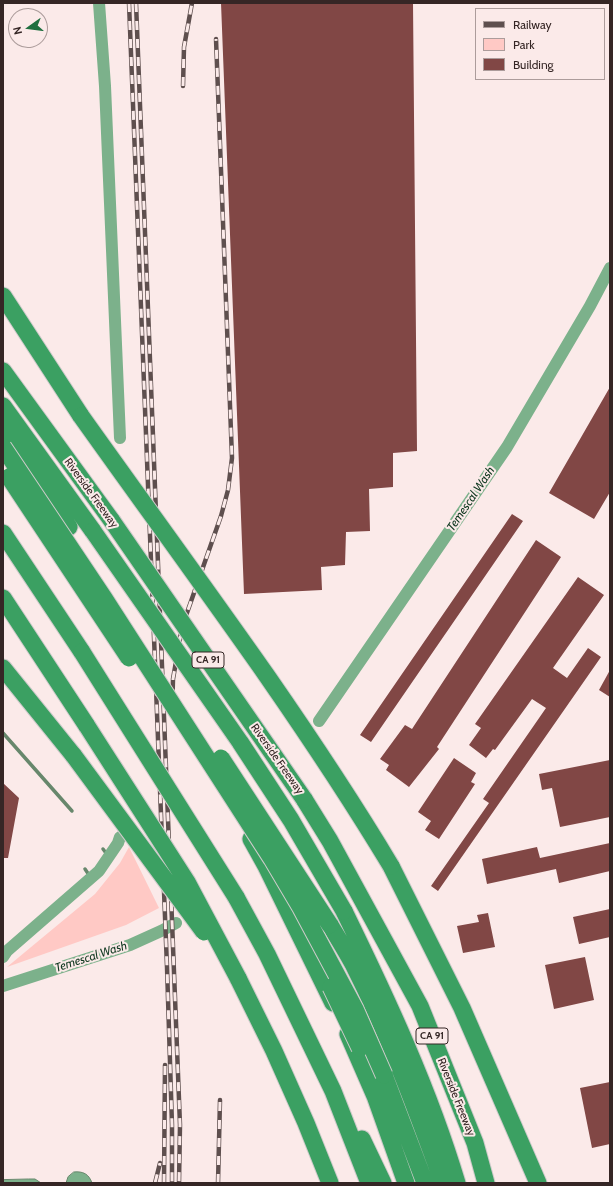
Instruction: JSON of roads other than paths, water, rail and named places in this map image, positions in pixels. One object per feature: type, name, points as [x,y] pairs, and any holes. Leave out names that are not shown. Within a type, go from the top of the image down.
[{"type":"highway","points":[[3,296],[81,416]]},
{"type":"highway","points":[[3,312],[81,416],[233,629],[334,774],[371,833],[390,866],[462,1008],[538,1183]]},
{"type":"highway","name":"Riverside Freeway","points":[[3,371],[112,521],[304,799],[330,841],[420,1006],[475,1143],[486,1183]]},
{"type":"highway","points":[[3,406],[93,531],[240,742],[291,820],[344,911],[384,993],[418,1074],[457,1183]]},
{"type":"highway","points":[[3,430],[69,527],[330,925],[353,964],[384,1031],[421,1122],[443,1183]]},
{"type":"highway","points":[[3,447],[104,598],[272,858],[301,908],[348,996],[380,1079],[425,1183]]},
{"type":"highway","points":[[3,458],[266,866],[354,1047],[375,1096],[406,1183]]},
{"type":"highway","points":[[3,468],[215,788],[286,901],[380,1079],[413,1183]]},
{"type":"highway","points":[[3,533],[82,652],[236,896],[267,954],[333,1091],[369,1183]]},
{"type":"highway","points":[[3,598],[187,882],[238,978],[274,1051],[306,1123],[330,1183]]},
{"type":"highway","points":[[3,668],[74,756],[238,978]]},
{"type":"highway","points":[[484,1058],[525,1183]]},
{"type":"highway","points":[[333,1091],[361,1136],[384,1183]]},
{"type":"waterway","points":[[99,3],[105,86],[120,438]]},
{"type":"waterway","name":"Temescal Wash","points":[[319,721],[507,447],[590,306],[610,268]]},
{"type":"waterway","points":[[3,733],[72,811]]},
{"type":"waterway","points":[[3,957],[7,951],[99,871],[118,843],[120,837]]},
{"type":"waterway","points":[[103,849],[109,857]]},
{"type":"waterway","points":[[85,869],[91,878]]},
{"type":"waterway","name":"Temescal Wash","points":[[3,986],[130,945],[176,923]]},
{"type":"railway","points":[[129,3],[167,967],[172,1125],[172,1183]]},
{"type":"railway","points":[[136,3],[180,1125],[179,1183]]},
{"type":"railway","points":[[183,86],[184,47],[192,3]]},
{"type":"railway","points":[[172,716],[173,679],[182,627],[221,516],[228,490],[232,458],[216,39]]},
{"type":"railway","points":[[164,1183],[165,1065]]},
{"type":"railway","points":[[218,1183],[220,1100]]},
{"type":"railway","points":[[155,1183],[160,1163]]}]
